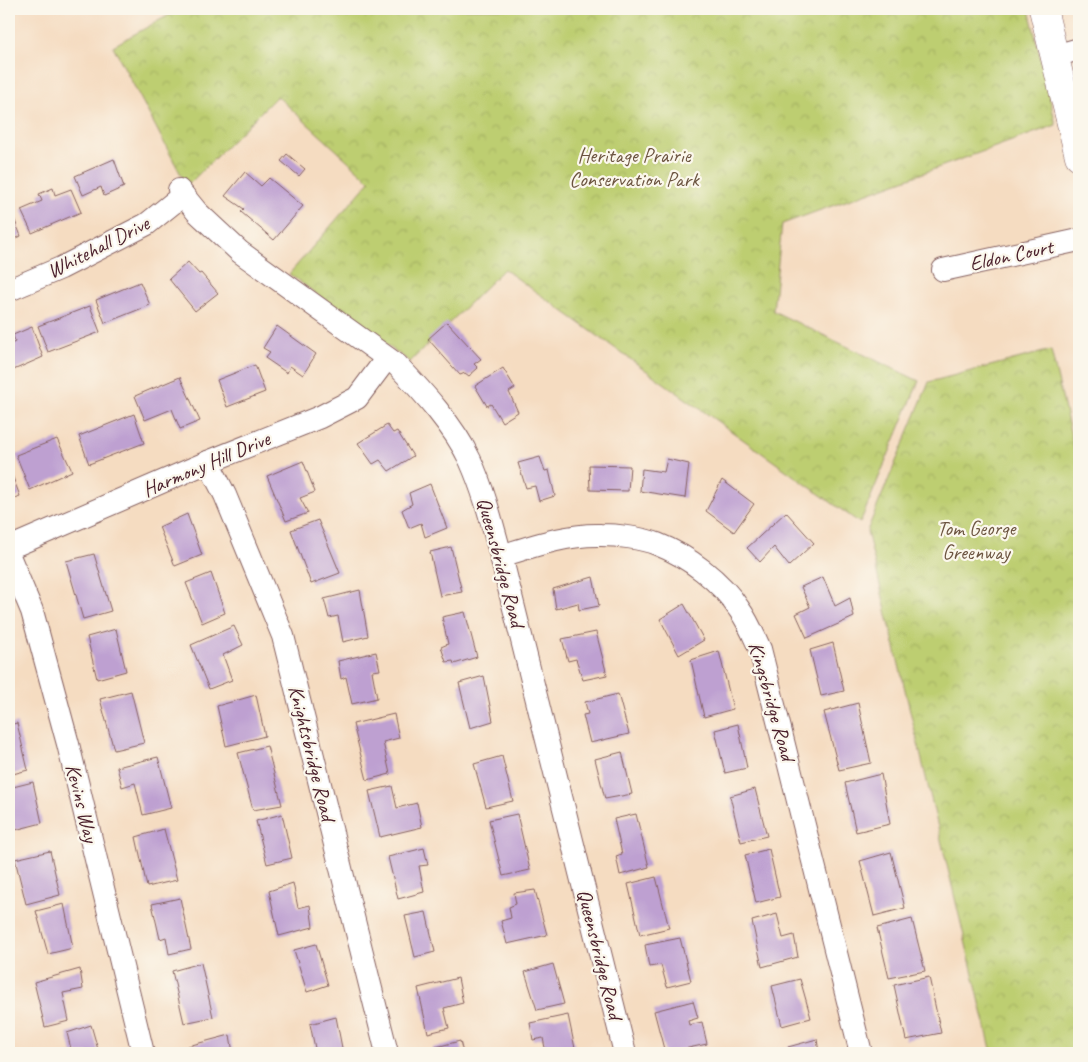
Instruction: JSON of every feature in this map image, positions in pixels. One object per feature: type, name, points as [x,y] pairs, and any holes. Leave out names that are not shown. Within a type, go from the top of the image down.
[{"type":"main road","points":[[1043,9],[1067,52],[1079,156]]},
{"type":"street","name":"Whitehall Drive","points":[[9,290],[61,268],[147,224],[181,193]]},
{"type":"street","name":"Queensbridge Road","points":[[181,193],[197,212],[240,252],[397,365],[418,387],[447,424],[469,459],[486,504],[501,556],[625,1053]]},
{"type":"street","name":"Eldon Court","points":[[943,270],[1079,240]]},
{"type":"street","name":"Harmony Hill Drive","points":[[9,548],[208,462],[320,417],[356,398],[387,358]]},
{"type":"street","name":"Knightsbridge Road","points":[[208,462],[225,495],[283,636],[387,1053]]},
{"type":"street","name":"Kingsbridge Road","points":[[501,556],[574,537],[601,535],[643,540],[657,544],[705,572],[714,579],[740,609],[760,649],[861,1053]]},
{"type":"street","name":"Kevins Way","points":[[9,556],[27,597],[68,744],[143,1053]]},
{"type":"green space","name":"Heritage Prairie Conservation Park","points":[[180,9],[1029,9],[1056,125],[782,224],[773,311],[919,381],[860,523],[504,269],[410,362],[289,274],[370,181],[277,96],[187,186],[113,46]]},
{"type":"green space","name":"Tom George Greenway","points":[[1051,350],[1079,470],[1079,1053],[992,1053],[867,531],[929,382]]},
{"type":"building","points":[[287,154],[305,169],[299,176],[281,161]]},
{"type":"building","points":[[114,159],[124,187],[104,196],[101,187],[83,195],[75,176]]},
{"type":"building","points":[[245,172],[261,186],[269,178],[303,206],[274,240],[241,212],[244,209],[225,196]]},
{"type":"building","points":[[53,188],[55,195],[71,189],[81,212],[32,233],[21,210],[42,201],[39,194]]},
{"type":"building","points":[[9,206],[21,236],[9,242]]},
{"type":"building","points":[[188,262],[199,274],[201,273],[218,293],[195,311],[169,279]]},
{"type":"building","points":[[140,282],[150,305],[105,323],[96,300]]},
{"type":"building","points":[[90,306],[100,332],[48,352],[38,326]]},
{"type":"building","points":[[447,322],[481,359],[474,364],[478,368],[469,376],[465,373],[460,375],[428,339]]},
{"type":"building","points":[[277,326],[316,354],[303,375],[290,366],[287,373],[265,358],[270,352],[263,348]]},
{"type":"building","points":[[32,327],[43,357],[9,372],[9,345],[15,342],[13,335]]},
{"type":"building","points":[[255,365],[265,392],[227,407],[217,380]]},
{"type":"building","points":[[503,368],[515,388],[509,392],[518,412],[502,422],[491,404],[487,406],[475,386]]},
{"type":"building","points":[[180,377],[200,421],[180,429],[172,409],[145,420],[135,396]]},
{"type":"building","points":[[134,414],[144,443],[89,464],[79,436]]},
{"type":"building","points":[[387,425],[393,433],[397,431],[413,456],[389,471],[380,460],[373,464],[358,443]]},
{"type":"building","points":[[57,439],[72,471],[30,490],[16,455]]},
{"type":"building","points":[[540,457],[545,471],[549,470],[555,496],[539,501],[535,486],[526,488],[518,463]]},
{"type":"building","points":[[667,459],[689,464],[685,498],[640,491],[642,469],[664,472]]},
{"type":"building","points":[[303,461],[315,492],[300,498],[308,513],[286,521],[267,476]]},
{"type":"building","points":[[589,465],[630,466],[628,491],[590,490]]},
{"type":"building","points":[[9,467],[20,496],[9,501]]},
{"type":"building","points":[[722,480],[754,504],[734,532],[706,511]]},
{"type":"building","points":[[430,484],[447,528],[425,537],[421,523],[409,528],[402,510],[412,504],[409,493]]},
{"type":"building","points":[[786,512],[814,543],[789,566],[774,547],[760,562],[747,548]]},
{"type":"building","points":[[187,514],[202,555],[175,566],[159,527]]},
{"type":"building","points":[[318,520],[340,573],[311,584],[291,530]]},
{"type":"building","points":[[451,547],[462,592],[440,596],[430,552]]},
{"type":"building","points":[[94,554],[111,611],[83,619],[66,561]]},
{"type":"building","points":[[211,573],[225,613],[202,623],[186,583]]},
{"type":"building","points":[[593,577],[599,606],[579,610],[578,603],[556,609],[553,589]]},
{"type":"building","points":[[823,577],[835,606],[850,598],[854,617],[807,638],[796,614],[810,607],[801,587]]},
{"type":"building","points":[[360,590],[368,636],[343,642],[338,616],[329,618],[324,599]]},
{"type":"building","points":[[684,604],[704,640],[679,655],[660,619]]},
{"type":"building","points":[[465,612],[477,657],[454,664],[453,661],[446,662],[441,647],[448,644],[442,617]]},
{"type":"building","points":[[234,626],[243,645],[223,655],[232,680],[209,689],[191,645]]},
{"type":"building","points":[[116,629],[126,671],[97,679],[87,637]]},
{"type":"building","points":[[596,632],[607,675],[583,680],[576,659],[568,661],[562,639]]},
{"type":"building","points":[[833,643],[844,691],[821,696],[810,650]]},
{"type":"building","points":[[719,651],[733,709],[704,717],[691,660]]},
{"type":"building","points":[[376,652],[380,670],[372,671],[377,698],[352,704],[346,677],[341,679],[338,661]]},
{"type":"building","points":[[484,676],[493,721],[470,728],[459,683]]},
{"type":"building","points":[[131,691],[144,743],[114,750],[100,699]]},
{"type":"building","points":[[618,694],[629,734],[590,743],[583,715],[588,714],[585,702]]},
{"type":"building","points":[[256,695],[265,736],[226,746],[217,706]]},
{"type":"building","points":[[858,703],[871,763],[839,770],[824,712]]},
{"type":"building","points":[[394,714],[399,738],[383,742],[390,774],[367,780],[353,724]]},
{"type":"building","points":[[17,723],[28,770],[9,775],[9,725]]},
{"type":"building","points":[[738,724],[747,768],[725,773],[715,730]]},
{"type":"building","points":[[267,746],[282,805],[253,810],[238,753]]},
{"type":"building","points":[[622,752],[632,794],[605,799],[595,759]]},
{"type":"building","points":[[502,756],[513,801],[486,807],[474,764]]},
{"type":"building","points":[[158,757],[171,808],[143,815],[135,783],[122,787],[117,767]]},
{"type":"building","points":[[881,774],[890,824],[856,832],[845,783]]},
{"type":"building","points":[[33,782],[42,823],[15,830],[9,807],[9,788]]},
{"type":"building","points":[[392,786],[397,808],[417,803],[422,827],[380,837],[369,791]]},
{"type":"building","points":[[755,789],[767,836],[741,842],[730,796]]},
{"type":"building","points":[[282,814],[292,858],[267,864],[256,821]]},
{"type":"building","points":[[517,814],[530,870],[503,876],[489,820]]},
{"type":"building","points":[[636,814],[649,867],[620,875],[616,856],[622,854],[614,819]]},
{"type":"building","points":[[164,829],[177,880],[147,887],[136,837]]},
{"type":"building","points":[[424,848],[428,865],[419,866],[424,892],[398,899],[388,857]]},
{"type":"building","points":[[769,849],[780,897],[756,903],[745,855]]},
{"type":"building","points":[[50,851],[60,895],[26,904],[15,859]]},
{"type":"building","points":[[891,852],[905,908],[874,916],[860,861]]},
{"type":"building","points":[[656,877],[669,928],[640,935],[628,884]]},
{"type":"building","points":[[293,883],[298,908],[310,905],[313,927],[279,936],[269,891]]},
{"type":"building","points":[[535,890],[547,935],[507,944],[501,921],[511,918],[509,907],[516,904],[514,893]]},
{"type":"building","points":[[180,898],[191,949],[169,954],[166,937],[160,939],[152,904]]},
{"type":"building","points":[[64,904],[73,948],[48,954],[36,911]]},
{"type":"building","points":[[426,912],[435,952],[415,957],[405,916]]},
{"type":"building","points":[[777,914],[783,938],[794,935],[798,957],[762,967],[752,921]]},
{"type":"building","points":[[912,919],[925,971],[889,978],[877,928]]},
{"type":"building","points":[[680,938],[691,981],[667,987],[661,965],[649,967],[645,945]]},
{"type":"building","points":[[316,944],[328,985],[307,992],[294,950]]},
{"type":"building","points":[[201,963],[213,1017],[184,1023],[172,971]]},
{"type":"building","points":[[553,964],[564,1004],[537,1010],[525,972]]},
{"type":"building","points":[[80,969],[83,989],[63,993],[69,1021],[45,1027],[34,982]]},
{"type":"building","points":[[929,977],[941,1033],[906,1040],[894,985]]},
{"type":"building","points":[[458,978],[463,1003],[444,1008],[449,1028],[428,1033],[418,988]]},
{"type":"building","points":[[800,979],[811,1018],[782,1026],[772,986]]},
{"type":"building","points":[[693,1001],[698,1018],[688,1021],[689,1025],[702,1022],[707,1044],[665,1053],[654,1011]]},
{"type":"building","points":[[568,1015],[576,1053],[546,1053],[543,1038],[533,1040],[530,1023]]},
{"type":"building","points":[[336,1017],[343,1053],[316,1053],[310,1024]]},
{"type":"building","points":[[91,1025],[99,1053],[72,1053],[67,1033]]},
{"type":"building","points":[[230,1035],[233,1053],[189,1053],[188,1046]]},
{"type":"building","points":[[817,1039],[819,1053],[789,1053],[788,1047]]},
{"type":"building","points":[[460,1041],[463,1053],[433,1053],[432,1048]]}]
